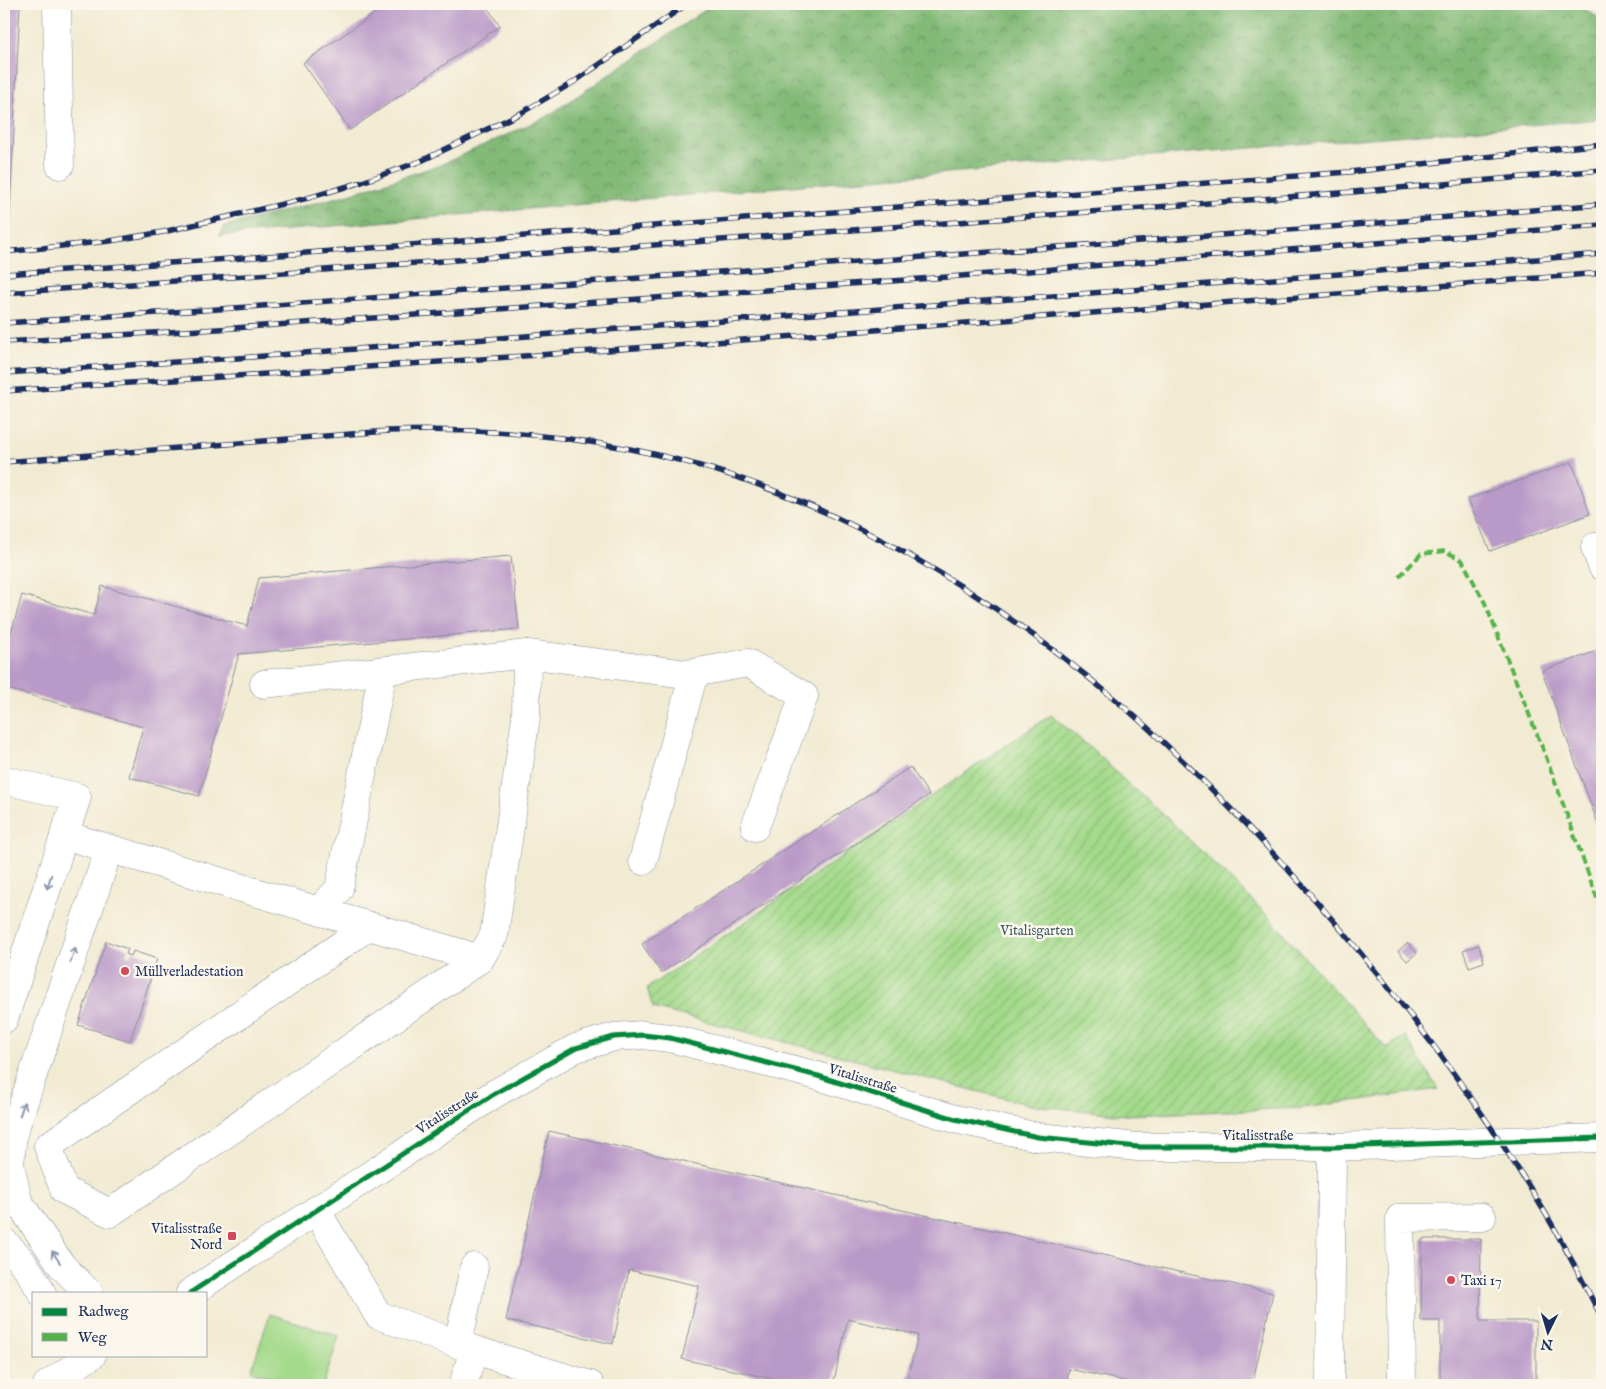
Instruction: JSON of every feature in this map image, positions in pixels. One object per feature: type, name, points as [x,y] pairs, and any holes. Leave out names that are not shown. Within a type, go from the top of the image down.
[{"type":"street","points":[[57,4],[60,165]]},
{"type":"street","points":[[369,926],[48,1146],[64,1190],[110,1213],[480,959],[494,935],[526,717],[527,654]]},
{"type":"street","points":[[264,684],[527,654],[687,674],[748,663],[804,696],[755,827]]},
{"type":"street","points":[[319,911],[339,889],[383,671]]},
{"type":"street","points":[[643,861],[694,673]]},
{"type":"street","points":[[4,780],[77,797],[4,1019]]},
{"type":"street","points":[[64,835],[480,959]]},
{"type":"street","points":[[88,1292],[62,1266],[11,1195],[10,1164],[13,1134],[109,849]]},
{"type":"street","name":"Vitalisstraße","points":[[192,1292],[494,1094],[576,1048],[614,1037],[643,1035],[670,1038],[818,1076],[955,1119],[1038,1137],[1138,1147],[1332,1146],[1602,1138]]},
{"type":"street","points":[[1330,1385],[1332,1146]]},
{"type":"street","points":[[316,1210],[378,1315],[466,1347],[590,1385]]},
{"type":"street","points":[[1402,1385],[1400,1218],[1482,1217]]},
{"type":"street","points":[[4,1242],[15,1252],[41,1292]]},
{"type":"street","points":[[463,1385],[474,1266]]},
{"type":"street","points":[[59,1371],[90,1356]]},
{"type":"green space","points":[[714,4],[1576,4],[1602,20],[1602,119],[838,182],[219,236],[225,226],[346,195],[440,165],[546,117]]},
{"type":"green space","name":"Vitalisgarten","points":[[1051,715],[1099,755],[1127,783],[1166,817],[1267,915],[1386,1048],[1405,1036],[1438,1089],[1303,1108],[1126,1115],[1031,1105],[653,1008],[647,988]]},
{"type":"green space","points":[[270,1314],[339,1336],[323,1385],[297,1385],[251,1371]]},
{"type":"building","points":[[4,4],[20,4],[9,234],[4,234]]},
{"type":"building","points":[[388,4],[485,4],[500,26],[350,130],[303,63]]},
{"type":"building","points":[[1572,462],[1590,514],[1490,551],[1468,499]]},
{"type":"building","points":[[511,556],[519,629],[239,654],[199,796],[129,777],[143,727],[4,688],[4,658],[22,595],[94,615],[102,586],[247,626],[259,578]]},
{"type":"building","points":[[1602,649],[1602,835],[1542,671]]},
{"type":"building","points":[[910,767],[929,795],[661,973],[642,944]]},
{"type":"building","points":[[106,941],[128,949],[126,954],[131,956],[133,951],[157,959],[130,1041],[78,1025]]},
{"type":"building","points":[[1408,943],[1417,953],[1407,961],[1398,951]]},
{"type":"building","points":[[1479,945],[1484,962],[1469,967],[1463,950]]},
{"type":"building","points":[[549,1131],[1273,1293],[1252,1385],[1137,1385],[1069,1369],[1066,1385],[906,1385],[918,1335],[848,1319],[833,1385],[801,1385],[682,1359],[699,1286],[629,1270],[613,1344],[506,1320]]},
{"type":"building","points":[[1422,1239],[1481,1239],[1480,1321],[1536,1321],[1536,1385],[1440,1385],[1440,1321],[1421,1321]]},
{"type":"railway","points":[[4,252],[110,241],[163,232],[308,198],[362,182],[421,161],[521,113],[574,82],[687,4]]},
{"type":"railway","points":[[4,274],[230,259],[1349,172],[1602,144]]},
{"type":"railway","points":[[4,293],[1353,192],[1602,170]]},
{"type":"railway","points":[[4,323],[234,308],[1343,226],[1602,204]]},
{"type":"railway","points":[[4,342],[234,328],[1003,273],[1602,225]]},
{"type":"railway","points":[[4,373],[238,358],[1602,254]]},
{"type":"railway","points":[[4,391],[604,350],[1602,273]]},
{"type":"railway","points":[[4,462],[388,431],[433,430],[523,434],[612,446],[655,454],[699,466],[742,479],[792,498],[889,544],[936,571],[1026,630],[1111,696],[1185,763],[1295,877],[1372,966],[1477,1107],[1510,1156],[1549,1220],[1602,1318]]},
{"type":"marked path","points":[[1399,577],[1421,554],[1445,551],[1462,560],[1485,603],[1546,757],[1602,912]]},
{"type":"cycle path","points":[[192,1292],[494,1094],[576,1048],[614,1037],[643,1035],[670,1038],[818,1076],[955,1119],[1038,1137],[1138,1147],[1332,1147],[1602,1138]]},
{"type":"place","name":"Müllverladestation","points":[[125,971]]},
{"type":"place","name":"Vitalisstraße Nord","points":[[232,1236]]},
{"type":"place","name":"Taxi 17","points":[[1451,1280]]}]
